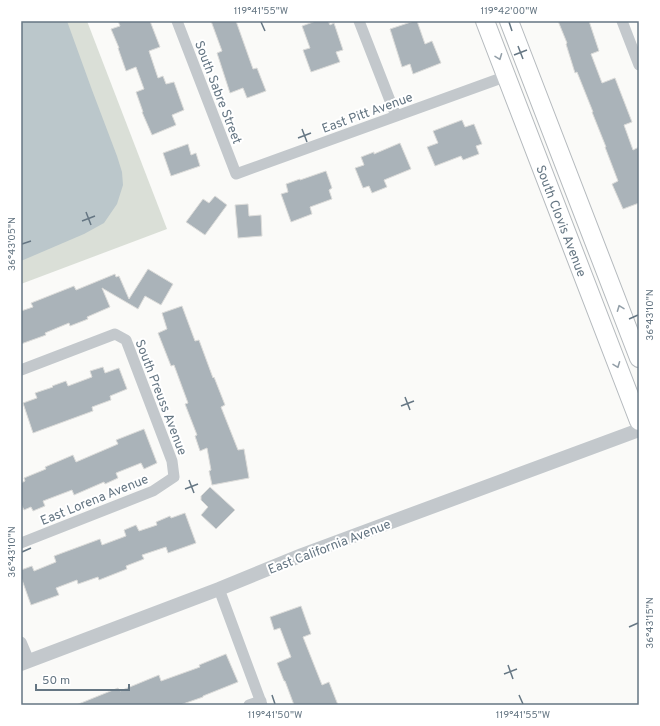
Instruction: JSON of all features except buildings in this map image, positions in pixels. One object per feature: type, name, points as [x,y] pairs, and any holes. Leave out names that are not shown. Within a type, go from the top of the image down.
[{"type":"main road","name":"South Clovis Avenue","points":[[485,21],[639,421]]},
{"type":"main road","name":"South Clovis Avenue","points":[[509,21],[639,358]]},
{"type":"main road","points":[[507,76],[518,77],[520,80],[552,155],[572,183]]},
{"type":"street","name":"South Sabre Street","points":[[177,21],[236,174]]},
{"type":"street","points":[[359,21],[396,116]]},
{"type":"street","points":[[622,21],[639,65]]},
{"type":"street","name":"East Pitt Avenue","points":[[236,174],[507,76]]},
{"type":"street","name":"South Preuss Avenue","points":[[21,370],[114,334],[126,340],[172,461],[174,476]]},
{"type":"street","name":"East California Avenue","points":[[25,663],[310,553],[639,430]]},
{"type":"street","name":"East Lorena Avenue","points":[[21,543],[154,491],[174,476]]},
{"type":"street","points":[[218,589],[261,703],[249,705]]},
{"type":"street","points":[[21,642],[25,663]]},
{"type":"shaded area","points":[[21,21],[87,21],[167,229],[21,284]]},
{"type":"shaded area","points":[[21,21],[67,21],[117,156],[122,172],[123,185],[117,204],[104,223],[84,234],[21,261]]}]
